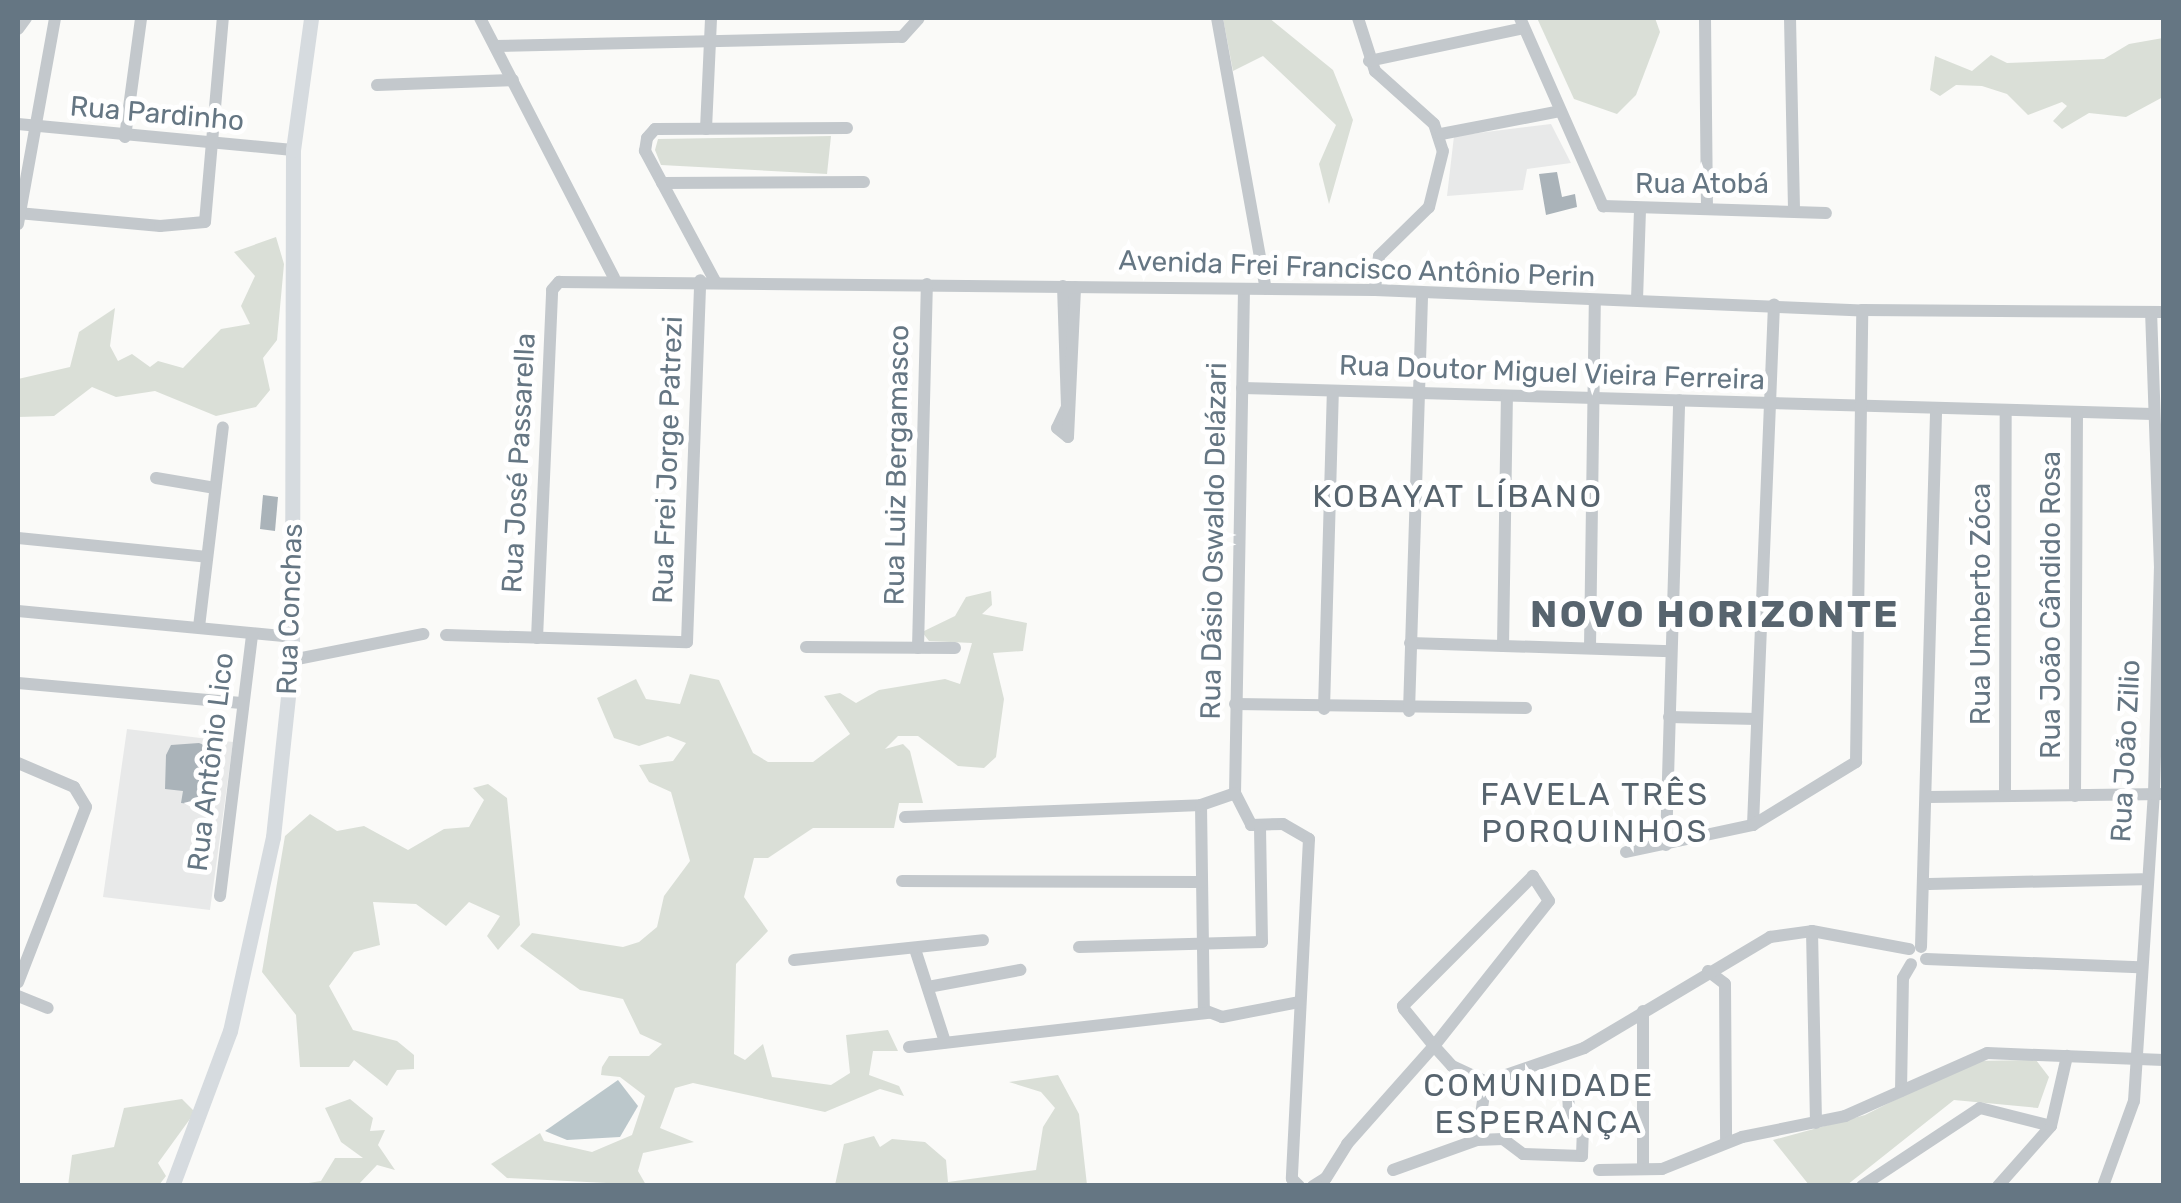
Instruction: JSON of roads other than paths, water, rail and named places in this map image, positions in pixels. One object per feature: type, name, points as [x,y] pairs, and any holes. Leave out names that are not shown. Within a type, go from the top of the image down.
[{"type":"main road","name":"Rua Conchas","points":[[172,1186],[250,962],[292,660],[293,150],[311,18]]},
{"type":"street","points":[[18,29],[26,18]]},
{"type":"street","points":[[55,18],[40,130],[18,217],[199,226],[206,218],[208,143],[223,18]]},
{"type":"street","points":[[125,136],[141,18]]},
{"type":"street","points":[[480,18],[614,278]]},
{"type":"street","points":[[706,129],[711,18]]},
{"type":"street","points":[[495,46],[902,36],[919,18]]},
{"type":"street","points":[[1217,18],[1266,289]]},
{"type":"street","points":[[1358,18],[1369,60],[1441,134],[1441,180],[1423,218],[1380,256],[1375,290]]},
{"type":"street","points":[[1705,18],[1708,208]]},
{"type":"street","points":[[1790,18],[1794,210]]},
{"type":"street","points":[[1369,60],[1522,22]]},
{"type":"street","name":"Rua Atobá","points":[[1522,22],[1599,201],[1640,211],[1708,208],[1826,212]]},
{"type":"street","points":[[377,86],[514,80]]},
{"type":"street","points":[[1441,134],[1560,111]]},
{"type":"street","name":"Rua Pardinho","points":[[18,124],[40,130],[293,150]]},
{"type":"street","points":[[715,280],[662,183],[647,138],[655,129],[847,128]]},
{"type":"street","points":[[662,183],[864,182]]},
{"type":"street","points":[[1637,300],[1640,211]]},
{"type":"street","name":"Avenida Frei Francisco Antônio Perin","points":[[552,290],[559,282],[614,278],[1375,290],[1862,310],[2157,312]]},
{"type":"street","name":"Rua Frei Jorge Patrezi","points":[[537,638],[687,642],[700,280]]},
{"type":"street","name":"Rua Luiz Bergamasco","points":[[918,648],[927,284]]},
{"type":"street","points":[[1069,286],[1068,437],[1057,428],[1067,407],[1069,286]]},
{"type":"street","name":"Rua José Passarella","points":[[537,638],[552,290]]},
{"type":"street","name":"Rua Dásio Oswaldo Delázari","points":[[1236,793],[1244,290]]},
{"type":"street","points":[[1409,711],[1422,294]]},
{"type":"street","points":[[1590,647],[1595,302]]},
{"type":"street","points":[[1753,825],[1766,403],[1774,304]]},
{"type":"street","points":[[1626,852],[1753,825],[1856,762],[1862,310]]},
{"type":"street","name":"Rua João Zilio","points":[[2102,1186],[2125,1134],[2138,1058],[2142,878],[2158,794],[2162,567],[2153,414],[2157,312]]},
{"type":"street","name":"Rua Doutor Miguel Vieira Ferreira","points":[[1242,388],[1766,403],[1936,413],[2153,414]]},
{"type":"street","points":[[1324,709],[1333,392]]},
{"type":"street","points":[[1503,646],[1507,396]]},
{"type":"street","points":[[1666,846],[1679,400]]},
{"type":"street","points":[[1901,1091],[1903,978],[1919,952],[1929,884],[1936,413]]},
{"type":"street","name":"Rua Umberto Zóca","points":[[2005,795],[2006,414]]},
{"type":"street","name":"Rua João Cândido Rosa","points":[[2075,796],[2076,414]]},
{"type":"street","points":[[198,626],[223,427]]},
{"type":"street","points":[[156,478],[215,488]]},
{"type":"street","points":[[18,538],[207,556]]},
{"type":"street","points":[[18,611],[292,637]]},
{"type":"street","name":"Rua Antônio Lico","points":[[220,896],[252,634]]},
{"type":"street","points":[[292,660],[423,634]]},
{"type":"street","points":[[446,635],[537,638]]},
{"type":"street","points":[[1410,643],[1671,650]]},
{"type":"street","points":[[806,648],[955,648]]},
{"type":"street","points":[[18,683],[241,703]]},
{"type":"street","points":[[1235,704],[1409,711],[1526,708]]},
{"type":"street","points":[[1669,717],[1757,719]]},
{"type":"street","points":[[18,763],[80,792],[86,816],[18,982]]},
{"type":"street","points":[[905,817],[1201,805],[1236,793],[1251,826],[1283,824],[1310,839],[1292,1179],[1299,1186]]},
{"type":"street","points":[[1928,797],[2158,794]]},
{"type":"street","points":[[1201,805],[1202,1001],[1209,1014]]},
{"type":"street","points":[[1079,947],[1262,942],[1260,828]]},
{"type":"street","points":[[1312,1186],[1434,1046],[1549,901],[1536,876],[1404,1002],[1434,1046],[1462,1074],[1486,1082],[1603,1036],[1770,936],[1812,932],[1919,952],[2139,968]]},
{"type":"street","points":[[1929,884],[2142,878]]},
{"type":"street","points":[[902,882],[1201,882]]},
{"type":"street","points":[[1812,932],[1816,1123]]},
{"type":"street","points":[[794,960],[983,940]]},
{"type":"street","points":[[916,949],[945,1042]]},
{"type":"street","points":[[928,988],[1020,970]]},
{"type":"street","points":[[1708,971],[1725,984],[1726,1142]]},
{"type":"street","points":[[18,996],[48,1008]]},
{"type":"street","points":[[909,1046],[1299,1002]]},
{"type":"street","points":[[1643,1169],[1644,1011]]},
{"type":"street","points":[[1600,1170],[1643,1169],[1726,1142],[1816,1123],[1987,1054],[2164,1060]]},
{"type":"street","points":[[1998,1186],[2052,1126],[2068,1056]]},
{"type":"street","points":[[1477,1140],[1486,1082]]},
{"type":"street","points":[[1393,1170],[1477,1140],[1503,1139],[1523,1154],[1582,1156],[1583,1124],[1569,1112],[1568,1094]]},
{"type":"street","points":[[1862,1186],[1980,1108],[2052,1126]]},
{"type":"district","name":"KOBAYAT LÍBANO","points":[[1458,496]]},
{"type":"district","name":"NOVO HORIZONTE","points":[[1715,615]]},
{"type":"district","name":"FAVELA TRÊS PORQUINHOS","points":[[1595,814]]},
{"type":"district","name":"COMUNIDADE ESPERANÇA","points":[[1539,1104]]}]
